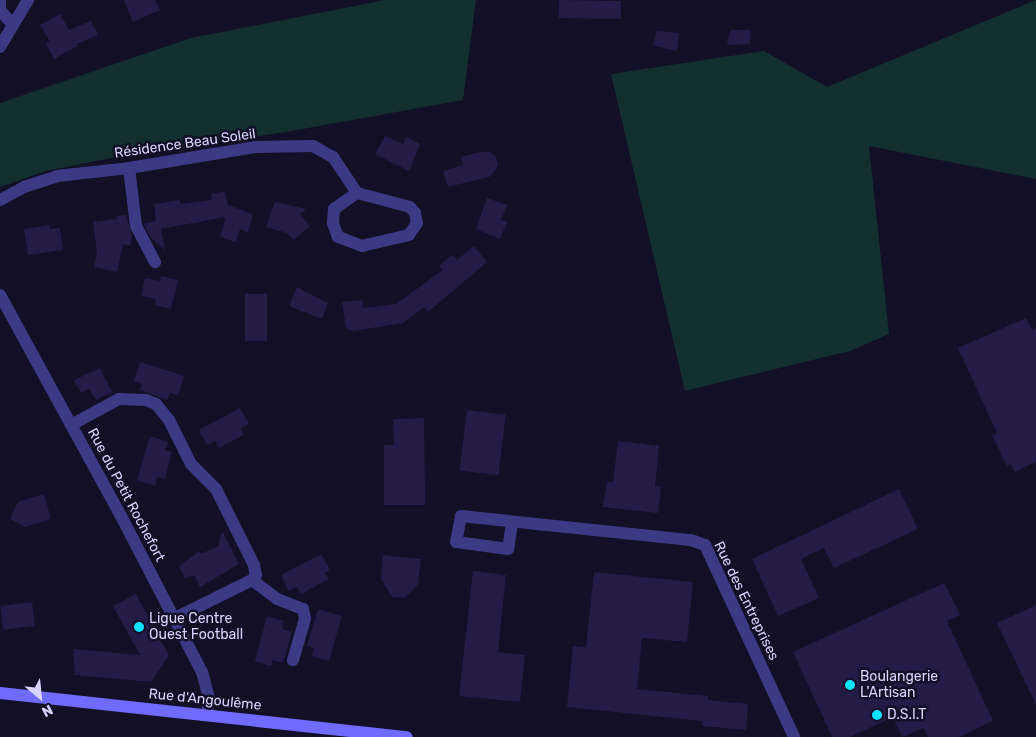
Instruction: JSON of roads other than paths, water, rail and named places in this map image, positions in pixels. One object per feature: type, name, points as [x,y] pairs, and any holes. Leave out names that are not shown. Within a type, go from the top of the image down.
[{"type":"street","points":[[0,0],[0,10],[12,24]]},
{"type":"street","points":[[0,47],[28,0]]},
{"type":"street","name":"Résidence Beau Soleil","points":[[0,200],[24,187],[57,176],[129,168],[256,147],[313,146],[333,157],[357,194]]},
{"type":"street","points":[[129,168],[136,226],[155,262]]},
{"type":"street","points":[[357,194],[410,207],[415,213],[417,224],[409,235],[362,246],[338,238],[333,223],[334,209],[357,194]]},
{"type":"street","name":"Rue du Petit Rochefort","points":[[0,295],[175,618],[202,672],[209,699],[206,714]]},
{"type":"street","points":[[71,425],[125,398],[146,400],[162,409],[191,464],[216,489],[254,565],[256,575],[252,580],[175,618]]},
{"type":"street","name":"Rue des Entreprises","points":[[512,522],[691,540],[705,545],[794,737]]},
{"type":"street","points":[[252,580],[277,599],[303,609],[305,618],[293,660]]},
{"type":"street","name":"Rue d'Angoulême","points":[[0,693],[206,714],[320,732],[407,737]]},
{"type":"place","name":"Ligue Centre Ouest Football","points":[[139,627]]},
{"type":"place","name":"Boulangerie L'Artisan","points":[[850,685]]},
{"type":"place","name":"D.S.I.T","points":[[877,715]]}]
